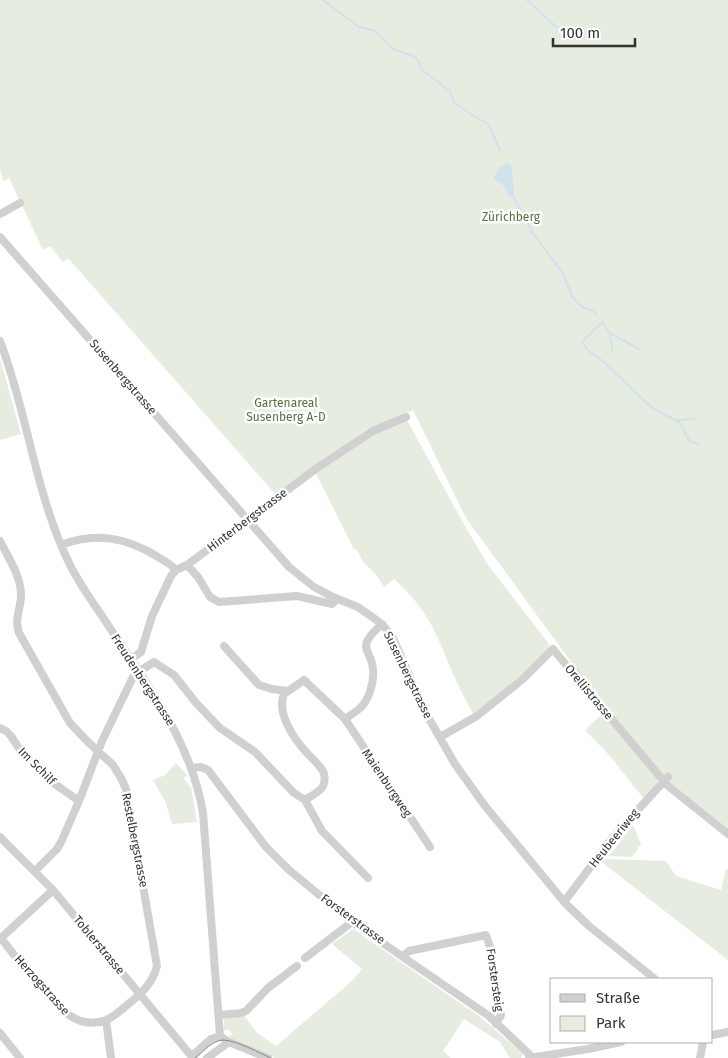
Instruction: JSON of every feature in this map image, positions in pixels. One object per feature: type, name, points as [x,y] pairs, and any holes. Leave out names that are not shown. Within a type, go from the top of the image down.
[{"type":"street","points":[[0,214],[20,203]]},
{"type":"street","name":"Susenbergstrasse","points":[[0,237],[295,573],[314,587],[358,607],[382,624],[393,638],[428,717],[455,764],[485,806],[564,902],[589,926],[654,978]]},
{"type":"street","name":"Freudenbergstrasse","points":[[0,341],[16,390],[46,503],[61,545],[80,583],[171,723],[192,768],[198,786],[203,813],[220,1036]]},
{"type":"street","name":"Hinterbergstrasse","points":[[176,570],[187,565],[247,519],[355,442],[383,426],[406,417]]},
{"type":"street","points":[[61,545],[87,538],[110,538],[148,551],[176,570],[171,576],[152,616],[141,652],[130,660]]},
{"type":"street","name":"Restelbergstrasse","points":[[0,540],[19,580],[21,589],[21,600],[16,622],[18,633],[70,723],[117,771],[126,790],[144,886],[156,966],[151,981],[140,994]]},
{"type":"street","points":[[187,565],[198,577],[210,597],[219,602],[297,596],[332,604],[337,599]]},
{"type":"street","points":[[345,719],[359,709],[366,700],[372,682],[373,670],[366,643],[368,638],[382,624]]},
{"type":"street","points":[[224,646],[265,688],[287,691],[282,700],[283,714],[303,748],[324,774],[324,782],[321,789],[305,800]]},
{"type":"street","name":"Orellistrasse","points":[[440,737],[464,725],[483,711],[523,679],[553,649],[567,666],[575,672],[593,697],[665,779],[728,834]]},
{"type":"street","points":[[35,871],[57,849],[79,801],[98,750],[131,680],[138,672],[154,662],[168,670],[179,680],[197,704],[220,728],[255,752],[294,793],[305,800],[322,831],[358,872],[368,878]]},
{"type":"street","name":"Maienburgweg","points":[[287,691],[302,680],[305,680],[345,719],[430,847]]},
{"type":"street","name":"Im Schilf","points":[[0,728],[11,736],[20,750],[46,777],[79,801]]},
{"type":"street","name":"Forsterstrasse","points":[[192,768],[201,767],[208,770],[248,824],[277,858],[352,922],[489,1016],[532,1058]]},
{"type":"street","name":"Heubeeriweg","points":[[564,902],[613,837],[665,779]]},
{"type":"street","name":"Toblerstrasse","points":[[0,837],[53,890],[192,1057]]},
{"type":"street","points":[[0,938],[53,890]]},
{"type":"street","points":[[305,958],[352,922]]},
{"type":"street","name":"Forstersteig","points":[[404,956],[409,951],[486,935],[490,946],[501,1015],[496,1024]]},
{"type":"street","name":"Herzogstrasse","points":[[0,938],[63,1012],[71,1018],[80,1021],[106,1020]]},
{"type":"street","points":[[219,1015],[246,1011],[268,988],[297,966]]},
{"type":"street","points":[[111,1058],[106,1020],[140,994]]},
{"type":"street","points":[[713,1035],[728,1032]]},
{"type":"street","points":[[0,1033],[20,1058]]},
{"type":"street","points":[[192,1057],[214,1037],[220,1036],[229,1042],[268,1058]]},
{"type":"street","points":[[208,1058],[229,1042]]},
{"type":"street","points":[[532,1058],[616,1043]]},
{"type":"street","points":[[700,1058],[703,1043]]},
{"type":"green space","name":"Zürichberg","points":[[0,0],[728,0],[728,832],[661,776],[657,784],[644,799],[610,756],[585,730],[606,710],[466,518],[413,410],[385,423],[407,420],[488,565],[549,644],[549,647],[530,671],[474,716],[455,679],[430,622],[415,601],[394,579],[384,587],[375,573],[364,563],[356,549],[354,549],[313,468],[276,495],[68,258],[63,262],[50,246],[43,250],[9,178],[3,181],[0,169]]},
{"type":"green space","points":[[0,358],[21,434],[0,440]]},
{"type":"green space","points":[[176,763],[187,775],[184,778],[191,787],[197,822],[172,824],[166,803],[153,780],[165,775]]},
{"type":"green space","points":[[633,825],[641,844],[632,857],[609,856]]},
{"type":"green space","points":[[599,860],[666,861],[676,876],[721,890],[726,869],[728,870],[728,960]]},
{"type":"green space","points":[[353,929],[480,1017],[523,1054],[521,1058],[510,1058],[500,1042],[464,1019],[443,1051],[451,1058],[275,1058],[229,1038],[232,1034],[229,1030],[224,1030],[224,1017],[243,1014],[257,1033],[276,1046],[353,980],[362,969],[332,944]]},
{"type":"water","points":[[508,163],[512,167],[514,198],[508,195],[504,186],[493,178],[501,166]]},
{"type":"waterway","points":[[323,0],[359,27],[375,31],[393,49],[413,56],[418,60],[422,70],[450,91],[454,102],[488,124],[500,150]]},
{"type":"waterway","points":[[527,0],[564,34]]},
{"type":"waterway","points":[[513,196],[532,232],[562,272],[572,296],[581,306],[593,311],[597,316]]},
{"type":"waterway","points":[[612,351],[610,333],[602,322],[582,342],[589,351],[605,363],[651,407],[680,423],[690,442],[700,444]]},
{"type":"waterway","points":[[610,333],[639,349]]},
{"type":"waterway","points":[[677,420],[695,419]]},
{"type":"tram line","points":[[195,1058],[212,1044],[223,1040],[236,1043],[271,1058]]},
{"type":"park label","name":"Gartenareal Susenberg A-D","points":[[286,410]]}]
